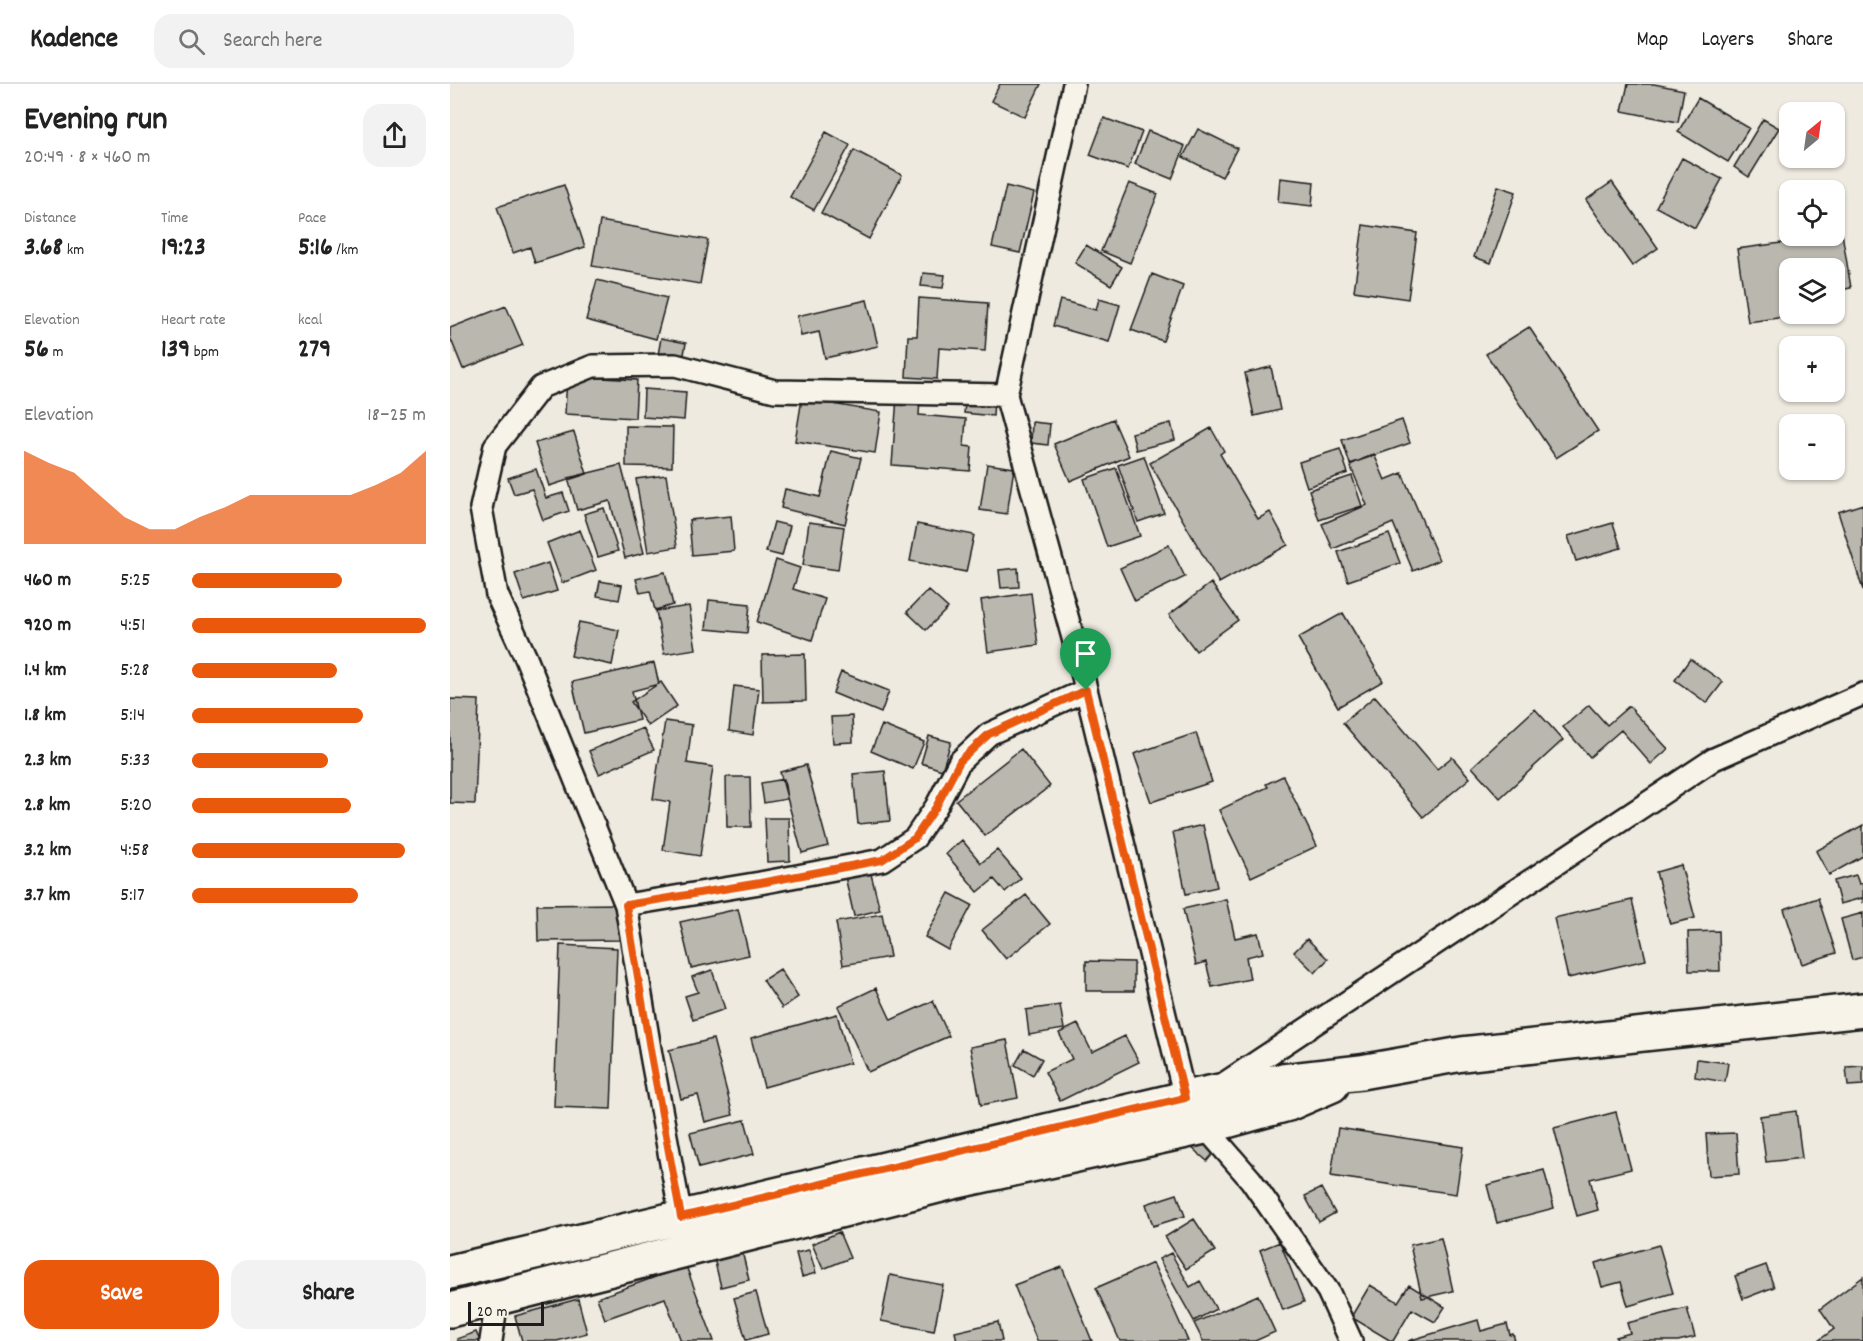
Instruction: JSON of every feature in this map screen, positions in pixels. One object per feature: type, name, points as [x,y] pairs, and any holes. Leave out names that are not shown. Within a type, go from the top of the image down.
[{"type":"main road","points":[[450,1310],[949,1183],[1199,1107],[1256,1084],[1361,1072],[1462,1054],[1863,1011]]},
{"type":"main road","points":[[450,1272],[681,1217],[1199,1107]]},
{"type":"street","points":[[1074,84],[1006,394],[1199,1107],[1321,1282],[1351,1341]]},
{"type":"street","points":[[681,1217],[626,905],[526,658],[496,595],[481,507],[495,446],[541,387],[593,366],[675,365],[775,391],[1006,394]]},
{"type":"street","points":[[626,905],[882,860],[915,838],[936,807],[960,761],[989,734],[1086,690]]},
{"type":"street","points":[[1199,1107],[1714,759],[1863,694]]},
{"type":"street","points":[[491,1341],[497,1299]]},
{"type":"building","points":[[1000,84],[1041,84],[1025,117],[991,101]]},
{"type":"building","points":[[1628,84],[1654,84],[1684,90],[1678,122],[1622,111]]},
{"type":"building","points":[[1698,98],[1749,128],[1728,162],[1678,132]]},
{"type":"building","points":[[1104,118],[1142,132],[1128,169],[1090,155]]},
{"type":"building","points":[[1763,119],[1779,128],[1749,177],[1734,167]]},
{"type":"building","points":[[1198,129],[1237,148],[1222,177],[1183,157]]},
{"type":"building","points":[[1148,131],[1185,146],[1172,179],[1135,164]]},
{"type":"building","points":[[826,132],[850,145],[814,210],[790,197]]},
{"type":"building","points":[[854,150],[902,175],[869,239],[821,213]]},
{"type":"building","points":[[1682,158],[1722,179],[1695,228],[1656,207]]},
{"type":"building","points":[[1280,178],[1314,182],[1312,206],[1278,202]]},
{"type":"building","points":[[1612,182],[1658,248],[1632,266],[1586,200]]},
{"type":"building","points":[[1129,183],[1158,194],[1130,263],[1101,251]]},
{"type":"building","points":[[564,185],[585,247],[535,263],[530,247],[513,253],[497,207]]},
{"type":"building","points":[[1006,186],[1034,193],[1020,253],[992,247]]},
{"type":"building","points":[[1498,186],[1516,192],[1491,263],[1474,257]]},
{"type":"building","points":[[600,221],[708,240],[700,284],[592,266]]},
{"type":"building","points":[[1363,225],[1417,233],[1408,299],[1354,291]]},
{"type":"building","points":[[1779,243],[1779,246],[1844,246],[1851,288],[1845,289],[1845,258],[1779,258],[1779,318],[1748,322],[1737,249]]},
{"type":"building","points":[[1086,245],[1122,267],[1111,285],[1075,263]]},
{"type":"building","points":[[923,273],[945,275],[943,288],[921,286]]},
{"type":"building","points":[[1152,274],[1183,286],[1163,341],[1131,330]]},
{"type":"building","points":[[597,280],[667,298],[656,339],[586,320]]},
{"type":"building","points":[[919,298],[988,303],[985,351],[939,348],[937,379],[906,377],[908,336],[917,336]]},
{"type":"building","points":[[1099,299],[1120,305],[1109,342],[1053,326],[1060,300],[1096,310]]},
{"type":"building","points":[[867,300],[878,346],[825,358],[819,332],[801,336],[797,316]]},
{"type":"building","points":[[506,306],[523,345],[463,369],[450,337],[450,328]]},
{"type":"building","points":[[1529,327],[1598,431],[1556,458],[1486,354]]},
{"type":"building","points":[[661,338],[686,343],[683,360],[658,355]]},
{"type":"building","points":[[1271,367],[1280,410],[1254,416],[1245,373]]},
{"type":"building","points":[[567,376],[637,380],[635,418],[565,414]]},
{"type":"building","points":[[644,389],[686,392],[684,420],[643,417]]},
{"type":"building","points":[[966,394],[994,397],[993,416],[964,413]]},
{"type":"building","points":[[897,397],[920,399],[919,415],[966,419],[964,446],[972,447],[970,471],[892,465]]},
{"type":"building","points":[[802,399],[881,412],[875,453],[795,441]]},
{"type":"building","points":[[1113,419],[1129,456],[1070,481],[1054,444]]},
{"type":"building","points":[[1402,420],[1410,443],[1350,464],[1342,440]]},
{"type":"building","points":[[1032,422],[1050,424],[1048,445],[1031,443]]},
{"type":"building","points":[[1171,423],[1175,440],[1136,450],[1132,433]]},
{"type":"building","points":[[626,426],[673,427],[672,467],[626,466]]},
{"type":"building","points":[[1211,428],[1224,451],[1220,454],[1258,519],[1270,512],[1288,545],[1219,583],[1150,463]]},
{"type":"building","points":[[574,432],[587,474],[549,486],[535,443]]},
{"type":"building","points":[[1340,449],[1348,473],[1307,487],[1299,462]]},
{"type":"building","points":[[831,451],[861,458],[845,524],[781,508],[785,489],[820,497]]},
{"type":"building","points":[[1374,454],[1385,480],[1402,473],[1439,560],[1413,571],[1393,523],[1333,549],[1322,524],[1367,505],[1350,465]]},
{"type":"building","points":[[1144,456],[1164,513],[1138,522],[1118,465]]},
{"type":"building","points":[[987,464],[1014,468],[1007,514],[980,510]]},
{"type":"building","points":[[621,465],[644,553],[625,558],[610,501],[577,510],[568,478]]},
{"type":"building","points":[[1116,468],[1140,536],[1107,547],[1084,479]]},
{"type":"building","points":[[536,469],[546,498],[563,493],[569,511],[543,520],[532,489],[514,494],[508,478]]},
{"type":"building","points":[[666,475],[677,547],[648,552],[636,479]]},
{"type":"building","points":[[1352,476],[1362,506],[1319,520],[1309,490]]},
{"type":"building","points":[[1863,504],[1863,590],[1838,512]]},
{"type":"building","points":[[604,508],[618,551],[598,557],[584,514]]},
{"type":"building","points":[[731,516],[734,551],[692,555],[689,520]]},
{"type":"building","points":[[774,522],[790,526],[782,556],[766,552]]},
{"type":"building","points":[[809,522],[844,527],[838,570],[803,565]]},
{"type":"building","points":[[1613,523],[1621,548],[1576,561],[1568,536]]},
{"type":"building","points":[[917,524],[974,535],[966,572],[910,561]]},
{"type":"building","points":[[580,530],[596,570],[562,583],[547,543]]},
{"type":"building","points":[[1389,534],[1400,563],[1348,581],[1338,552]]},
{"type":"building","points":[[1169,545],[1185,577],[1135,601],[1120,568]]},
{"type":"building","points":[[776,560],[800,568],[793,589],[825,599],[812,640],[757,622]]},
{"type":"building","points":[[548,563],[557,591],[524,601],[515,574]]},
{"type":"building","points":[[1018,568],[1019,587],[1001,588],[999,570]]},
{"type":"building","points":[[665,572],[673,605],[655,610],[650,591],[640,593],[636,579]]},
{"type":"building","points":[[600,581],[622,585],[619,600],[597,596]]},
{"type":"building","points":[[1211,583],[1238,620],[1196,651],[1169,615]]},
{"type":"building","points":[[928,590],[948,608],[926,630],[907,612]]},
{"type":"building","points":[[1031,593],[1038,645],[988,652],[981,600]]},
{"type":"building","points":[[709,600],[750,604],[747,633],[706,629]]},
{"type":"building","points":[[689,606],[696,649],[664,654],[656,611]]},
{"type":"building","points":[[1343,613],[1383,681],[1338,707],[1298,638]]},
{"type":"building","points":[[579,622],[619,630],[612,665],[571,656]]},
{"type":"building","points":[[805,654],[806,701],[763,702],[762,655]]},
{"type":"building","points":[[1690,659],[1723,682],[1707,703],[1675,680]]},
{"type":"building","points":[[654,663],[659,684],[632,691],[639,720],[584,733],[572,682]]},
{"type":"building","points":[[841,672],[889,691],[881,713],[833,693]]},
{"type":"building","points":[[661,682],[677,706],[648,726],[631,702]]},
{"type":"building","points":[[734,686],[759,689],[753,735],[729,731]]},
{"type":"building","points":[[1375,696],[1437,769],[1452,757],[1470,778],[1423,817],[1343,723]]},
{"type":"building","points":[[450,699],[479,700],[475,804],[450,803]]},
{"type":"building","points":[[1589,705],[1607,725],[1629,706],[1668,749],[1651,764],[1621,730],[1590,757],[1563,727]]},
{"type":"building","points":[[1535,709],[1563,740],[1500,798],[1472,767]]},
{"type":"building","points":[[852,716],[853,742],[833,743],[831,717]]},
{"type":"building","points":[[665,721],[692,725],[687,763],[713,767],[700,856],[663,850],[670,802],[653,799]]},
{"type":"building","points":[[882,725],[924,742],[913,769],[871,751]]},
{"type":"building","points":[[643,728],[654,750],[599,774],[589,751]]},
{"type":"building","points":[[1196,733],[1212,782],[1151,802],[1134,754]]},
{"type":"building","points":[[929,736],[951,742],[942,770],[921,763]]},
{"type":"building","points":[[1021,749],[1050,786],[985,836],[956,800]]},
{"type":"building","points":[[806,765],[828,846],[802,853],[780,772]]},
{"type":"building","points":[[885,771],[890,821],[858,824],[853,774]]},
{"type":"building","points":[[1283,776],[1317,846],[1251,877],[1219,810],[1268,787],[1266,784]]},
{"type":"building","points":[[726,777],[750,777],[751,827],[727,827]]},
{"type":"building","points":[[784,779],[787,799],[764,803],[761,783]]},
{"type":"building","points":[[765,818],[789,818],[790,861],[767,862]]},
{"type":"building","points":[[1203,825],[1217,887],[1186,894],[1173,832]]},
{"type":"building","points":[[1863,825],[1863,856],[1829,875],[1816,851]]},
{"type":"building","points":[[962,840],[981,863],[997,850],[1021,878],[1005,892],[994,879],[978,892],[946,854]]},
{"type":"building","points":[[1681,865],[1695,918],[1670,924],[1656,872]]},
{"type":"building","points":[[869,866],[880,910],[854,916],[844,872]]},
{"type":"building","points":[[1856,875],[1859,884],[1863,883],[1863,903],[1862,898],[1840,904],[1834,881]]},
{"type":"building","points":[[949,893],[972,905],[948,950],[925,937]]},
{"type":"building","points":[[1026,895],[1050,924],[1006,959],[982,930]]},
{"type":"building","points":[[1818,898],[1836,953],[1802,964],[1784,909]]},
{"type":"building","points":[[1226,899],[1235,938],[1258,933],[1263,953],[1246,957],[1250,979],[1212,987],[1206,962],[1196,965],[1183,909]]},
{"type":"building","points":[[1632,900],[1646,960],[1568,978],[1554,918]]},
{"type":"building","points":[[622,904],[622,940],[538,941],[537,905]]},
{"type":"building","points":[[738,909],[749,955],[691,968],[680,922]]},
{"type":"building","points":[[1863,913],[1863,957],[1852,960],[1841,919]]},
{"type":"building","points":[[882,914],[890,957],[843,965],[836,922]]},
{"type":"building","points":[[1719,931],[1720,971],[1689,971],[1688,932]]},
{"type":"building","points":[[1307,939],[1328,959],[1315,973],[1294,952]]},
{"type":"building","points":[[560,945],[617,948],[611,1109],[554,1107]]},
{"type":"building","points":[[1086,961],[1134,962],[1134,991],[1086,991]]},
{"type":"building","points":[[780,969],[798,997],[782,1008],[763,980]]},
{"type":"building","points":[[712,970],[725,1009],[693,1020],[685,996],[698,992],[692,977]]},
{"type":"building","points":[[876,988],[891,1020],[933,1001],[949,1036],[868,1072],[838,1006]]},
{"type":"building","points":[[1060,1005],[1064,1029],[1029,1035],[1026,1010]]},
{"type":"building","points":[[837,1014],[850,1063],[764,1087],[751,1038]]},
{"type":"building","points":[[1078,1024],[1092,1052],[1125,1036],[1139,1062],[1060,1101],[1045,1072],[1072,1059],[1059,1033]]},
{"type":"building","points":[[713,1039],[733,1115],[705,1122],[698,1095],[681,1099],[669,1050]]},
{"type":"building","points":[[1007,1040],[1018,1098],[981,1105],[970,1047]]},
{"type":"building","points":[[1024,1049],[1042,1059],[1033,1075],[1015,1065]]},
{"type":"building","points":[[1697,1059],[1728,1063],[1725,1082],[1695,1077]]},
{"type":"building","points":[[1863,1066],[1863,1085],[1848,1086],[1846,1067]]},
{"type":"building","points":[[1796,1111],[1802,1158],[1766,1162],[1760,1116]]},
{"type":"building","points":[[1616,1112],[1631,1169],[1590,1179],[1598,1210],[1577,1216],[1554,1128]]},
{"type":"building","points":[[745,1120],[754,1154],[699,1168],[690,1133]]},
{"type":"building","points":[[1338,1128],[1463,1147],[1456,1194],[1331,1176]]},
{"type":"building","points":[[1208,1129],[1223,1142],[1207,1161],[1192,1148]]},
{"type":"building","points":[[1736,1133],[1739,1174],[1709,1176],[1706,1134]]},
{"type":"building","points":[[1544,1170],[1554,1208],[1497,1223],[1487,1185]]},
{"type":"building","points":[[1321,1188],[1335,1213],[1319,1222],[1305,1196]]},
{"type":"building","points":[[1177,1194],[1185,1216],[1153,1226],[1146,1204]]},
{"type":"building","points":[[1194,1219],[1215,1251],[1186,1269],[1165,1237]]},
{"type":"building","points":[[839,1232],[850,1258],[823,1269],[812,1244]]},
{"type":"building","points":[[1441,1238],[1453,1291],[1422,1298],[1410,1245]]},
{"type":"building","points":[[1280,1242],[1304,1302],[1283,1310],[1260,1250]]},
{"type":"building","points":[[1659,1245],[1673,1293],[1628,1306],[1621,1282],[1602,1287],[1595,1263]]},
{"type":"building","points":[[741,1247],[749,1280],[721,1287],[713,1254]]},
{"type":"building","points":[[809,1250],[816,1273],[802,1277],[796,1253]]},
{"type":"building","points":[[1171,1253],[1190,1287],[1200,1281],[1216,1309],[1194,1321],[1159,1259]]},
{"type":"building","points":[[1153,1263],[1188,1341],[1120,1341],[1096,1288]]},
{"type":"building","points":[[1766,1265],[1774,1287],[1743,1299],[1735,1276]]},
{"type":"building","points":[[686,1266],[714,1341],[681,1341],[665,1298],[605,1319],[597,1298]]},
{"type":"building","points":[[1062,1267],[1092,1341],[1037,1341],[1014,1285]]},
{"type":"building","points":[[890,1275],[943,1285],[934,1331],[881,1321]]},
{"type":"building","points":[[1863,1277],[1863,1341],[1818,1341],[1834,1329],[1820,1309]]},
{"type":"building","points":[[1370,1285],[1398,1302],[1409,1285],[1445,1307],[1435,1322],[1412,1309],[1391,1341],[1351,1317]]},
{"type":"building","points":[[756,1292],[768,1334],[746,1340],[734,1298]]},
{"type":"building","points":[[1258,1295],[1275,1332],[1255,1341],[1203,1341],[1194,1323]]},
{"type":"building","points":[[578,1299],[587,1333],[557,1341],[522,1341],[515,1316]]},
{"type":"building","points":[[1687,1308],[1695,1337],[1678,1341],[1617,1341],[1616,1337],[1630,1333],[1627,1323]]},
{"type":"building","points":[[1478,1320],[1481,1331],[1507,1324],[1510,1335],[1513,1334],[1515,1341],[1408,1341]]},
{"type":"building","points":[[998,1322],[1002,1341],[957,1341],[955,1332]]},
{"type":"building","points":[[476,1332],[480,1341],[458,1341],[457,1339]]},
{"type":"route","points":[[1086,690],[1185,1098],[681,1217],[626,905],[882,860],[915,838],[936,807],[960,761],[989,734],[1086,690]]}]
